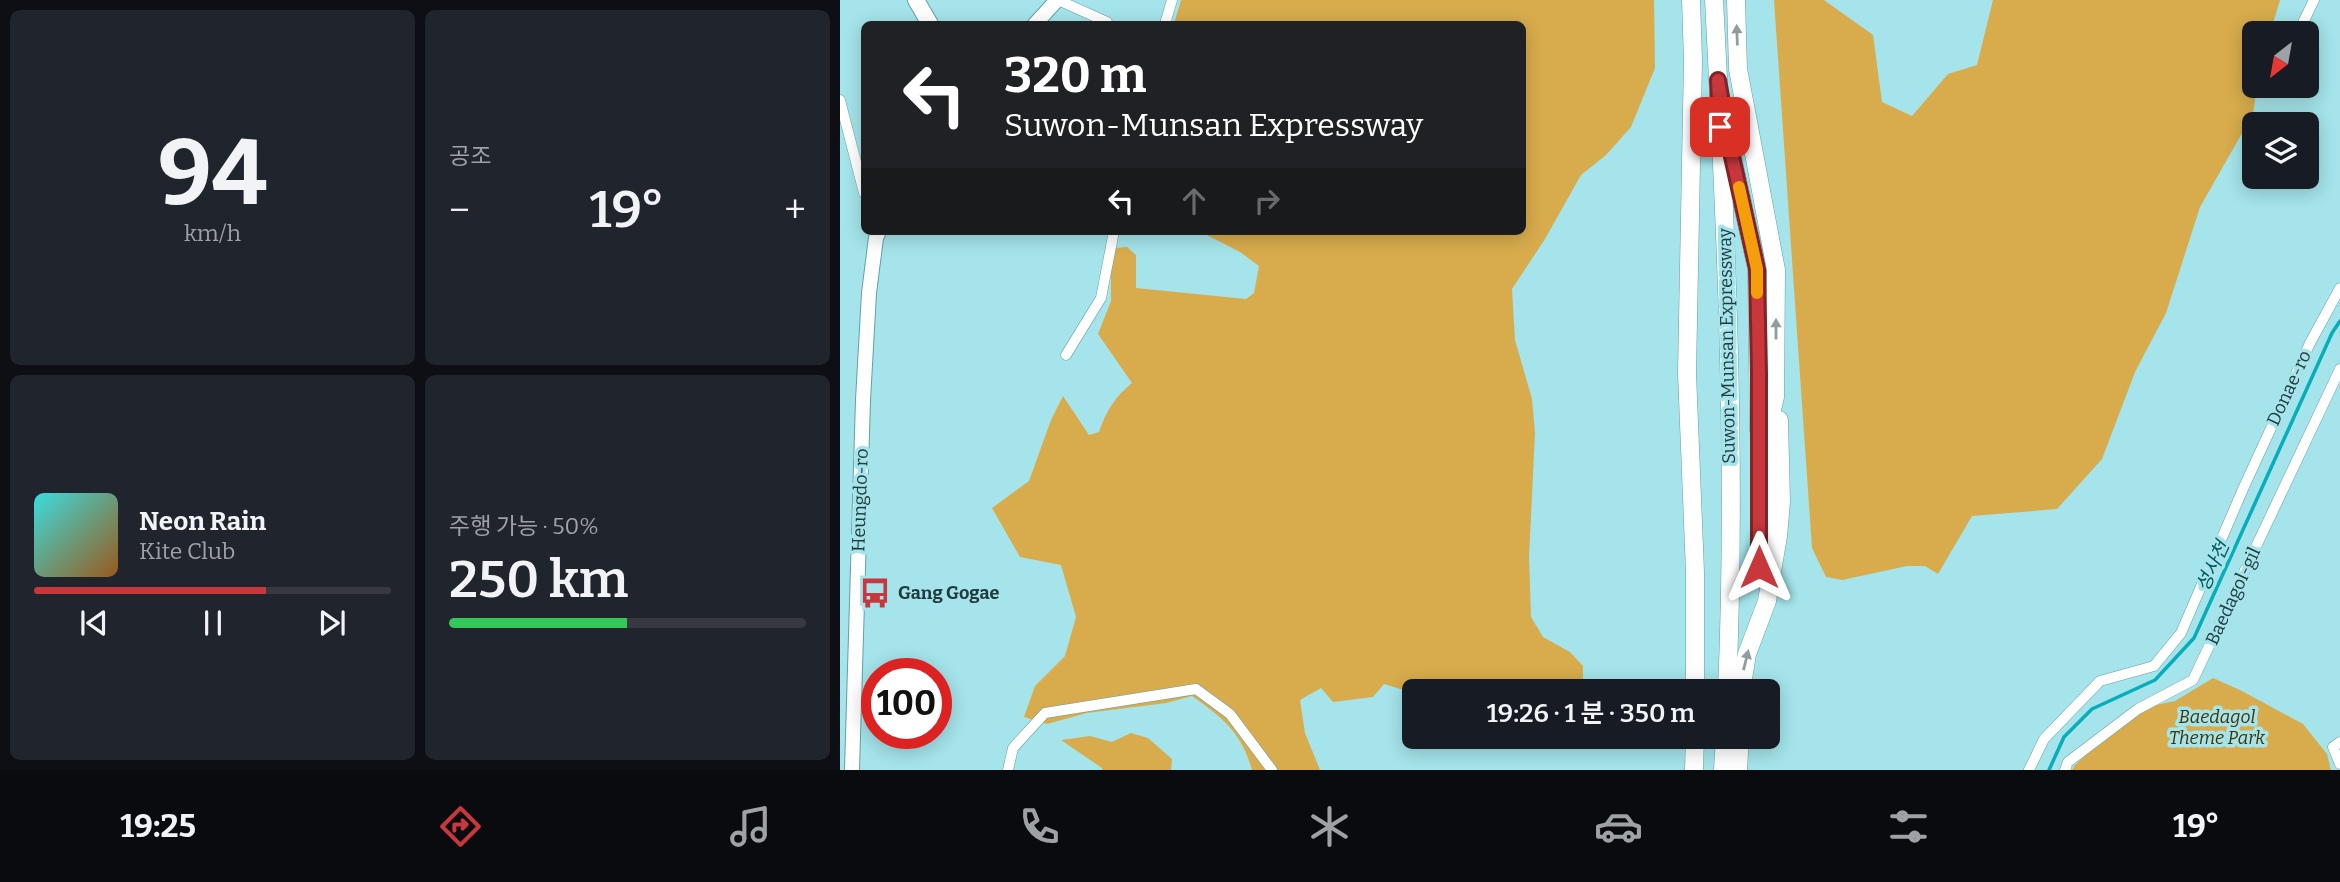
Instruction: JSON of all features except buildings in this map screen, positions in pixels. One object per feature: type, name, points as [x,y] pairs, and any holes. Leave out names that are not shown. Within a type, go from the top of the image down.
[{"type":"highway","name":"Suwon-Munsan Expressway","points":[[1691,0],[1693,60],[1687,373],[1695,572],[1695,679]]},
{"type":"highway","name":"Suwon-Munsan Expressway","points":[[1714,0],[1730,372],[1727,679]]},
{"type":"highway","points":[[1736,0],[1738,69],[1776,270],[1775,397],[1780,428],[1782,502],[1767,601],[1755,630],[1742,679]]},
{"type":"highway","points":[[1718,80],[1757,269],[1759,567],[1766,542],[1769,422],[1775,397]]},
{"type":"highway","points":[[1695,749],[1695,770]]},
{"type":"highway","points":[[1723,770],[1724,749]]},
{"type":"highway","points":[[1738,770],[1739,749]]},
{"type":"main road","points":[[916,0],[928,21]]},
{"type":"street","points":[[1038,21],[1057,0],[1105,21]]},
{"type":"street","points":[[1166,21],[1172,0]]},
{"type":"street","points":[[2304,21],[2314,0]]},
{"type":"street","points":[[840,100],[861,181]]},
{"type":"street","name":"Heungdo-ro","points":[[852,770],[863,400],[869,293],[876,235]]},
{"type":"street","points":[[1066,355],[1101,298],[1113,235]]},
{"type":"street","name":"Donae-ro","points":[[2029,770],[2044,739],[2100,681],[2154,666],[2181,633],[2310,343],[2340,288]]},
{"type":"street","name":"Baedagol-gil","points":[[2065,770],[2068,762],[2137,709],[2193,680],[2340,369]]},
{"type":"street","points":[[1008,770],[1013,748],[1045,713],[1196,689],[1230,715],[1272,770]]},
{"type":"street","points":[[2337,744],[2340,764]]},
{"type":"green space","points":[[1181,0],[1654,0],[1655,68],[1631,127],[1606,155],[1581,175],[1545,239],[1512,289],[1515,340],[1532,399],[1535,433],[1529,557],[1531,617],[1543,637],[1570,652],[1583,666],[1583,679],[1402,679],[1402,689],[1384,684],[1373,697],[1333,702],[1321,688],[1300,700],[1305,733],[1320,770],[1252,770],[1243,746],[1230,727],[1192,696],[1166,703],[1087,713],[1047,724],[1024,717],[1035,686],[1065,656],[1076,617],[1061,565],[1020,557],[992,508],[1029,481],[1051,420],[1063,396],[1089,435],[1099,432],[1112,405],[1132,383],[1098,334],[1111,301],[1111,257],[1116,248],[1127,247],[1136,255],[1136,288],[1246,299],[1254,293],[1259,266],[1240,252],[1207,235],[1526,235],[1526,21],[1175,21]]},
{"type":"green space","points":[[1774,0],[1824,0],[1873,35],[1882,102],[1912,116],[1948,74],[1977,65],[1993,0],[2280,0],[2274,21],[2242,21],[2242,98],[2255,98],[2253,112],[2242,112],[2242,133],[2200,207],[2166,313],[2135,372],[2102,459],[2057,509],[1972,516],[1938,574],[1925,566],[1907,566],[1842,580],[1826,577],[1812,548]]},
{"type":"green space","name":"Baedagol Theme Park","points":[[2213,678],[2303,724],[2327,754],[2331,770],[2072,770],[2138,709],[2175,701]]},
{"type":"green space","points":[[1131,733],[1148,738],[1172,759],[1171,770],[1102,770],[1061,740],[1090,736],[1112,742]]},
{"type":"waterway","name":"성사천","points":[[2049,770],[2064,737],[2092,709],[2155,680],[2194,638],[2332,333],[2340,321]]},
{"type":"slow traffic","points":[[1739,187],[1757,269],[1757,293]]},
{"type":"place","name":"Gang Gogae","points":[[875,593]]},
{"type":"route","points":[[1720,127],[1718,80],[1757,269],[1759,567]]}]
